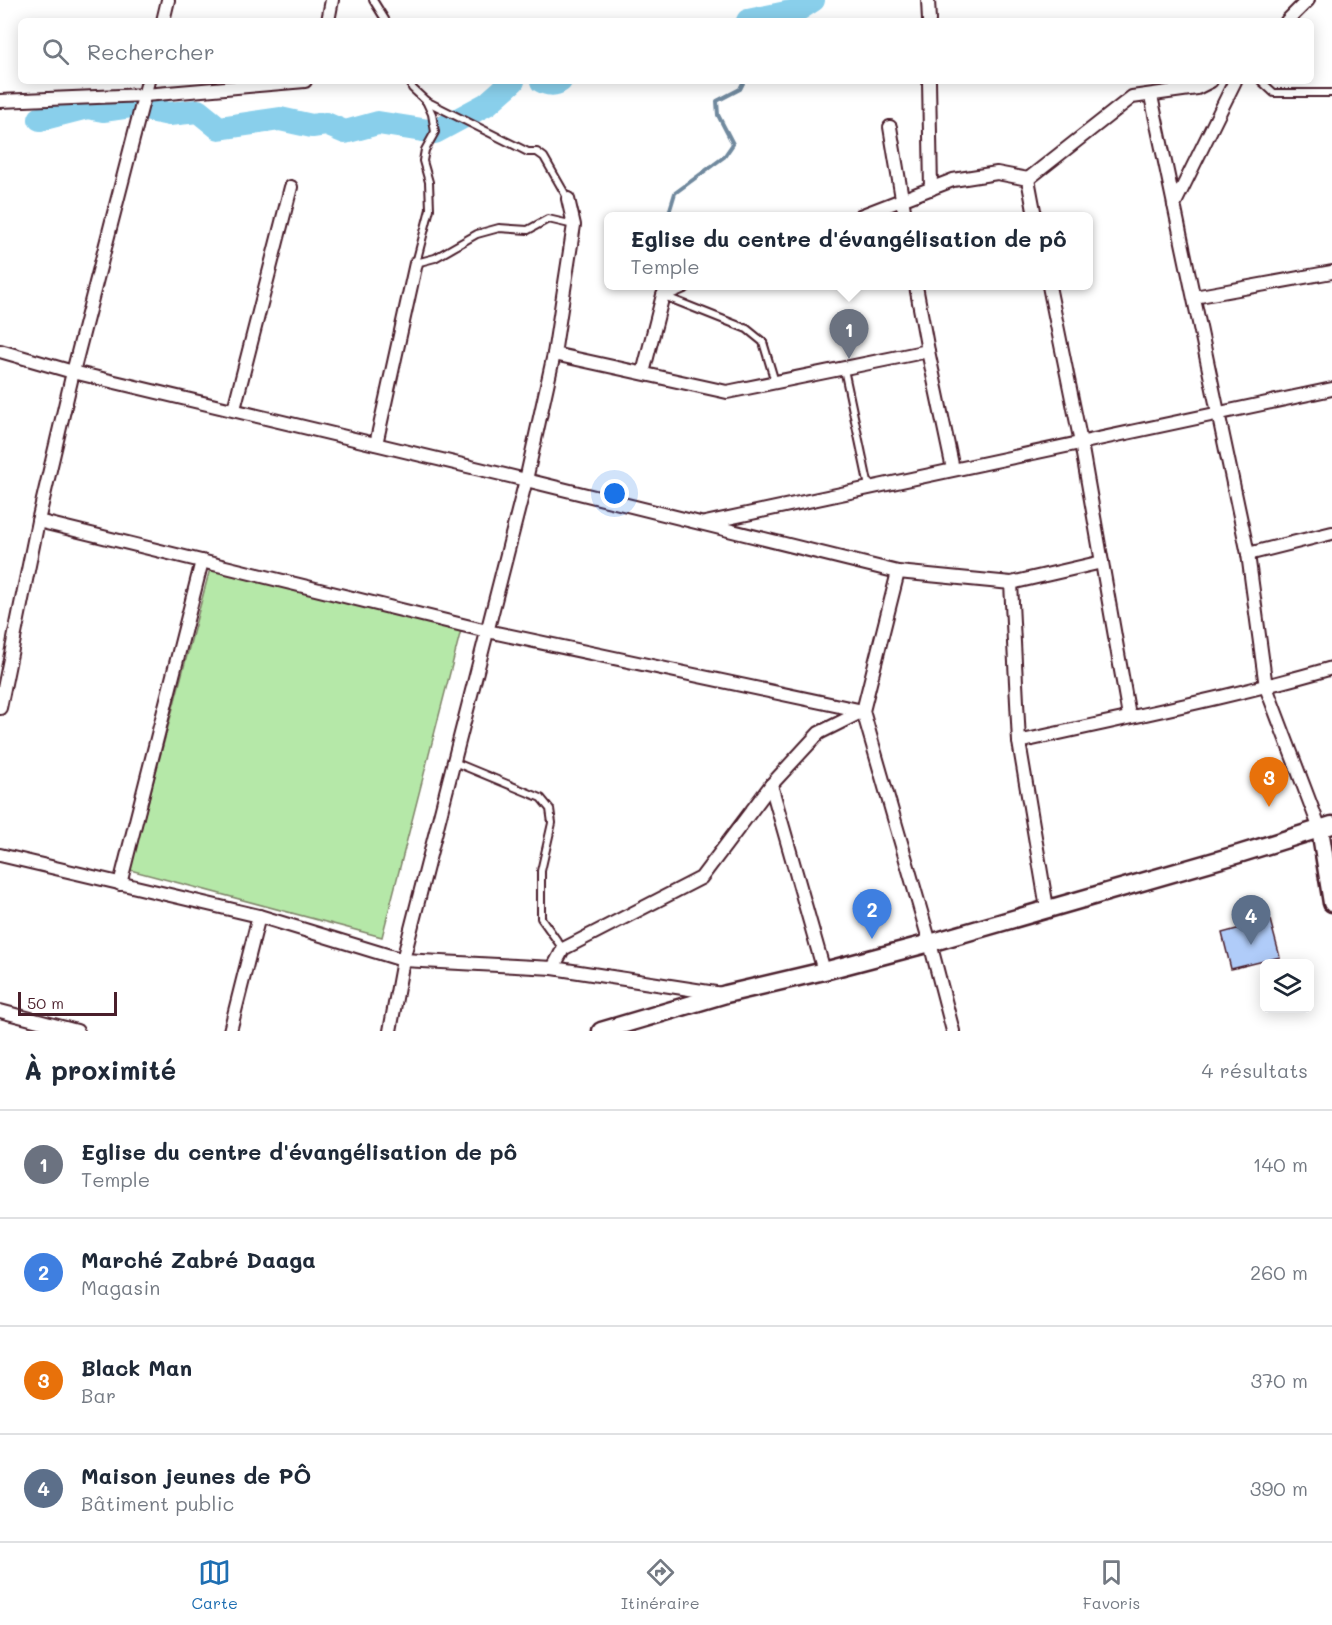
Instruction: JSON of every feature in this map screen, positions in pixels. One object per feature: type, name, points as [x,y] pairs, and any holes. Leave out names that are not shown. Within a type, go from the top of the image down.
[{"type":"main road","points":[[601,1031],[642,1025],[726,994],[930,943],[1326,827],[1332,903]]},
{"type":"street","points":[[164,18],[168,0]]},
{"type":"street","points":[[329,18],[332,0]]},
{"type":"street","points":[[928,0],[929,18]]},
{"type":"street","points":[[1290,18],[1308,0]]},
{"type":"street","points":[[0,708],[2,686],[73,372],[147,84]]},
{"type":"street","points":[[0,101],[142,104],[283,84]]},
{"type":"street","points":[[929,84],[931,189]]},
{"type":"street","points":[[870,212],[953,180],[997,173],[1028,178],[1132,97],[1197,88],[1205,84]]},
{"type":"street","points":[[1174,205],[1234,84]]},
{"type":"street","points":[[1151,96],[1248,554],[1266,687],[1326,827]]},
{"type":"street","points":[[890,127],[904,212]]},
{"type":"street","points":[[1028,178],[1034,212]]},
{"type":"street","points":[[234,409],[291,187]]},
{"type":"street","points":[[390,1031],[403,960],[526,480],[554,354],[574,225],[568,199]]},
{"type":"street","points":[[376,444],[416,263]]},
{"type":"street","points":[[1194,297],[1332,272]]},
{"type":"street","points":[[643,374],[663,295],[674,290]]},
{"type":"street","points":[[917,290],[953,469]]},
{"type":"street","points":[[1050,290],[1081,443],[1129,716]]},
{"type":"street","points":[[0,351],[73,372],[234,409],[898,572],[1011,583],[1102,562]]},
{"type":"street","points":[[554,354],[727,392],[928,351]]},
{"type":"street","points":[[703,524],[1332,389]]},
{"type":"street","points":[[38,521],[487,631],[863,711]]},
{"type":"street","points":[[1248,554],[1332,533]]},
{"type":"street","points":[[120,884],[202,561]]},
{"type":"street","points":[[898,572],[863,711],[953,1031]]},
{"type":"street","points":[[1011,583],[1020,742],[1047,908]]},
{"type":"street","points":[[1020,742],[1266,687],[1332,668]]},
{"type":"street","points":[[553,968],[563,949],[701,878],[771,785],[819,733],[863,711]]},
{"type":"street","points":[[771,785],[824,971]]},
{"type":"street","points":[[0,855],[259,916],[403,960],[553,968],[726,994]]},
{"type":"street","points":[[230,1031],[259,916]]},
{"type":"street","points":[[0,1011],[77,1031]]},
{"type":"lane","points":[[373,0],[384,18]]},
{"type":"lane","points":[[411,84],[412,88],[426,101],[528,152],[537,152],[544,157],[568,199]]},
{"type":"lane","points":[[1264,84],[1274,93],[1332,93]]},
{"type":"lane","points":[[426,101],[432,114],[435,132],[425,150],[423,161],[429,182],[429,209],[416,263],[435,258],[477,234],[499,228],[528,230],[548,219],[574,225]]},
{"type":"lane","points":[[663,295],[747,329],[763,342],[775,382]]},
{"type":"lane","points":[[844,368],[869,487]]},
{"type":"lane","points":[[454,762],[541,798],[550,809],[552,823],[541,871],[541,918],[563,949]]},
{"type":"green space","points":[[211,565],[461,630],[382,937],[130,870]]},
{"type":"building","points":[[1270,920],[1280,957],[1260,959],[1260,962],[1231,969],[1222,933]]},
{"type":"waterway","points":[[762,18],[796,11],[813,0]]},
{"type":"waterway","points":[[790,18],[796,11]]},
{"type":"waterway","points":[[40,119],[87,107],[103,110],[131,106],[169,114],[198,111],[219,128],[280,119],[312,126],[326,124],[345,132],[378,123],[435,132],[487,104],[510,84]]},
{"type":"waterway","points":[[669,212],[675,193],[724,157],[733,144],[718,115],[717,101],[740,89],[742,84]]},
{"type":"place","name":"Eglise du centre d'évangélisation de pô","points":[[849,359]]},
{"type":"place","name":"Black Man","points":[[1269,807]]},
{"type":"place","name":"Marché Zabré Daaga","points":[[872,939]]},
{"type":"place","name":"Maison jeunes de PÔ","points":[[1251,945]]}]
